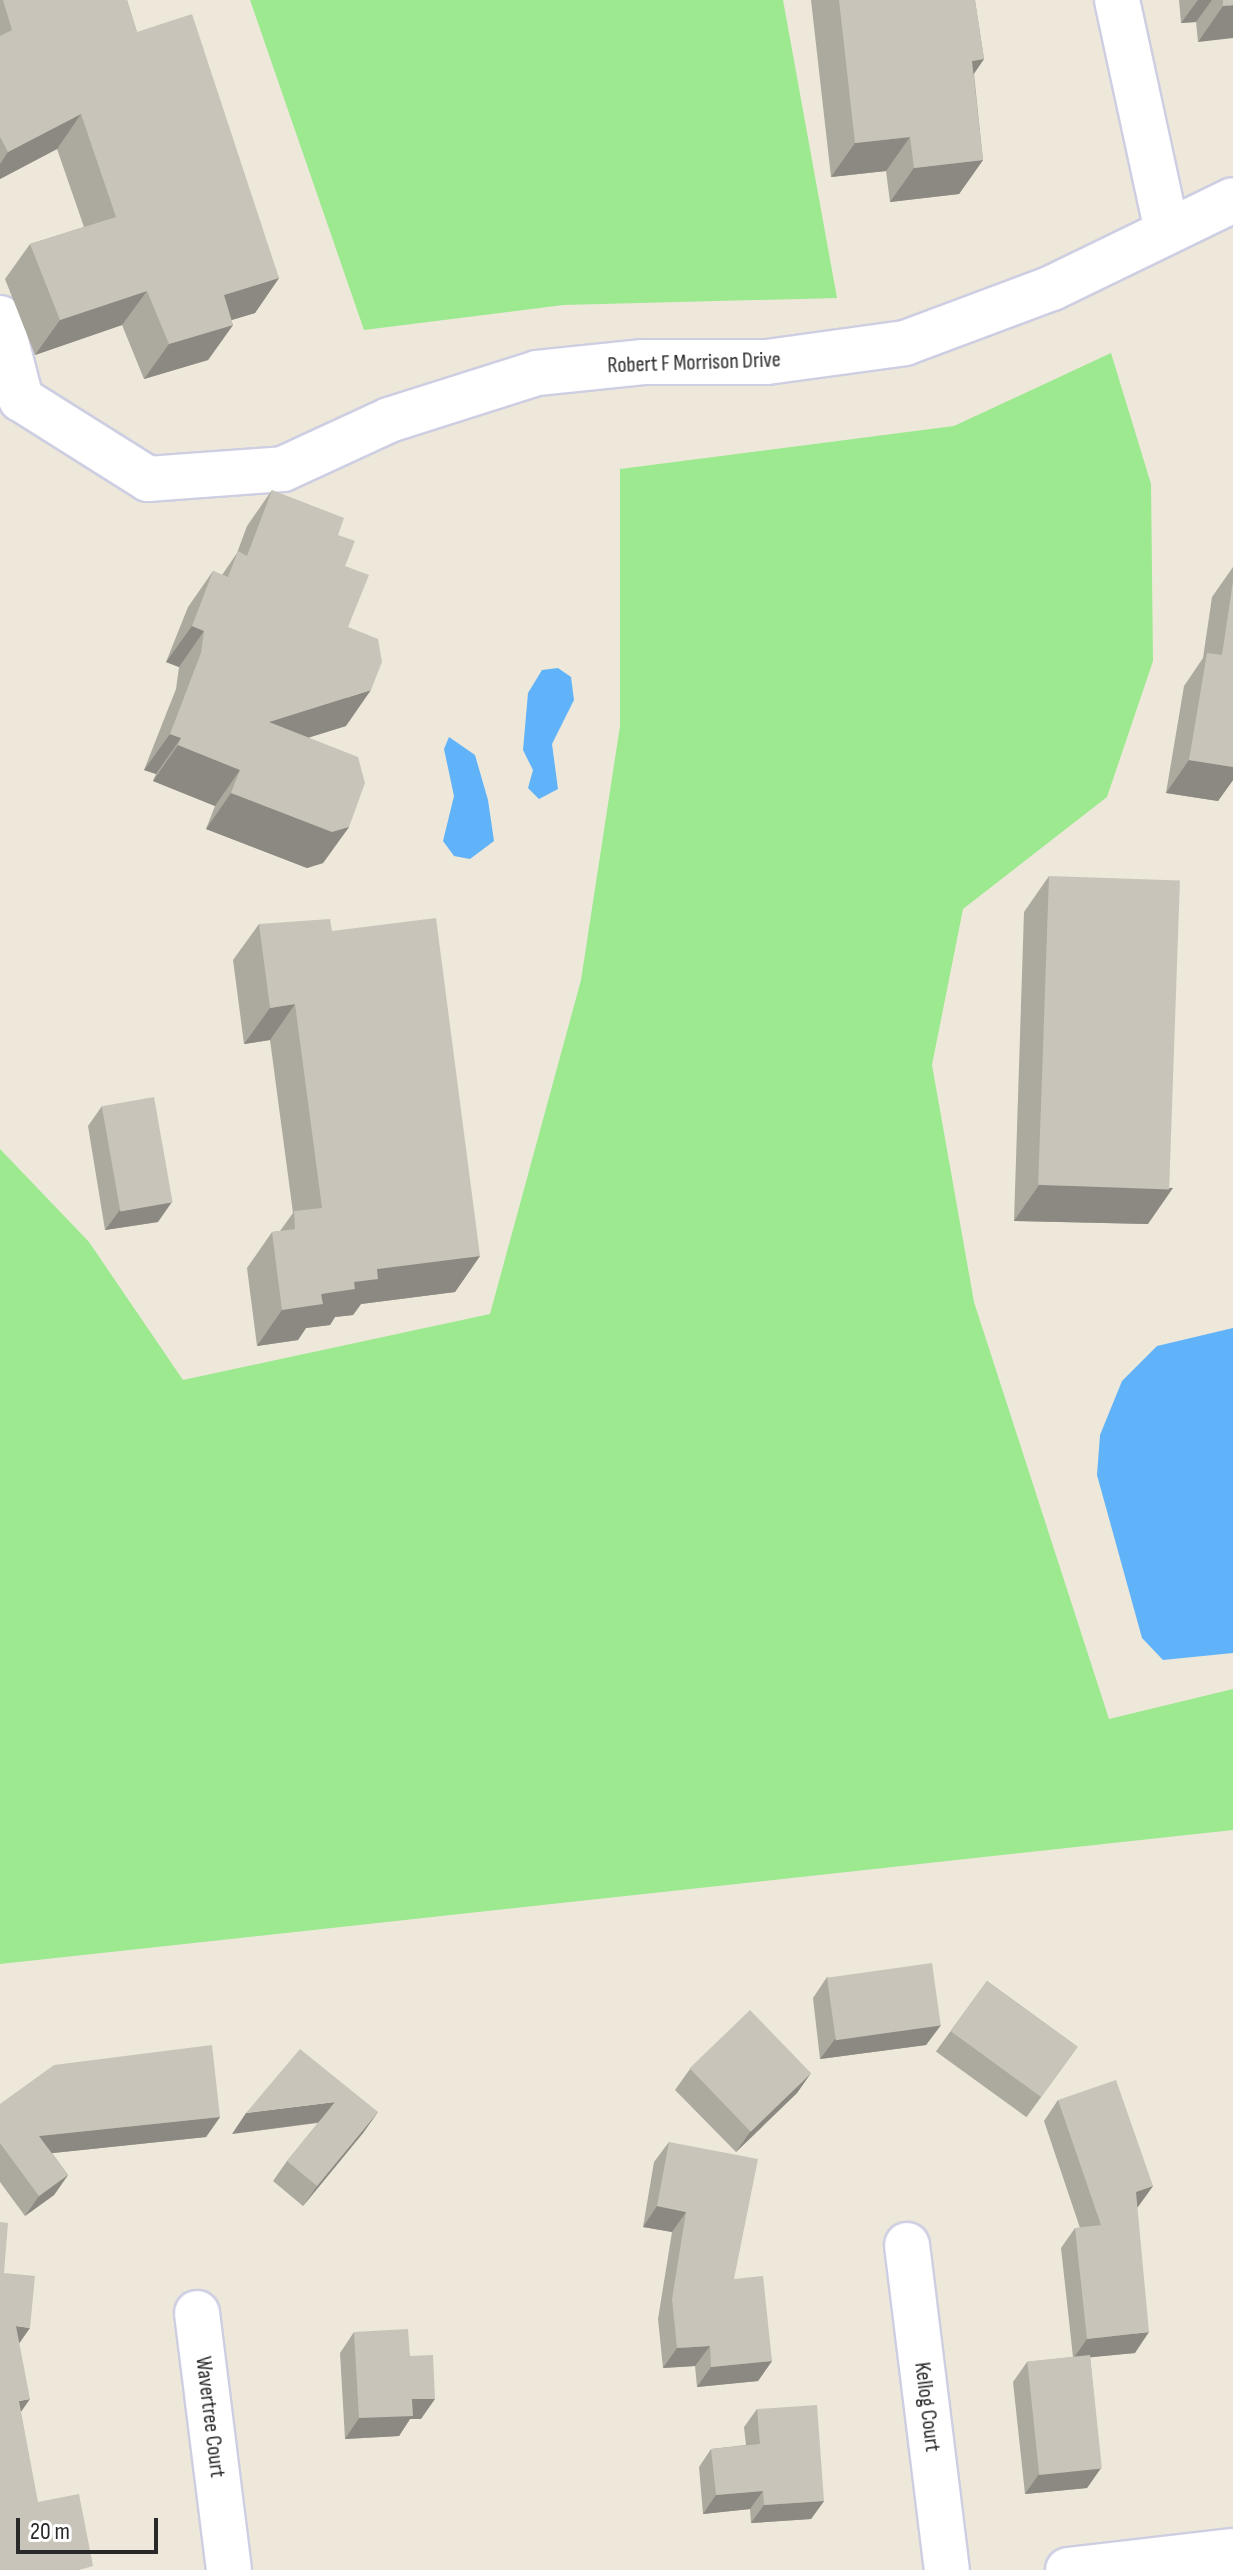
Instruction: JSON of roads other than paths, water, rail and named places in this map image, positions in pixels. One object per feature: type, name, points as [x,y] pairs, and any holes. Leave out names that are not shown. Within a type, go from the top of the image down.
[{"type":"street","points":[[1117,0],[1167,231]]},
{"type":"street","name":"Robert F Morrison Drive","points":[[10,412],[148,479],[283,469],[389,420],[537,373],[643,362],[767,362],[905,343],[1052,288],[1233,200]]},
{"type":"street","points":[[0,318],[10,412]]},
{"type":"street","name":"Kellog Court","points":[[907,2245],[947,2570]]},
{"type":"street","name":"Wavertree Court","points":[[197,2313],[229,2570]]},
{"type":"street","points":[[1068,2570],[1233,2551]]},
{"type":"water","points":[[558,668],[571,677],[574,700],[552,744],[558,789],[539,799],[528,788],[533,770],[523,750],[528,693],[542,670]]},
{"type":"water","points":[[449,737],[475,755],[488,800],[494,841],[470,859],[454,856],[443,841],[454,796],[444,749]]},
{"type":"water","points":[[1233,1328],[1233,1653],[1163,1660],[1142,1638],[1097,1475],[1100,1435],[1122,1381],[1157,1346]]}]
